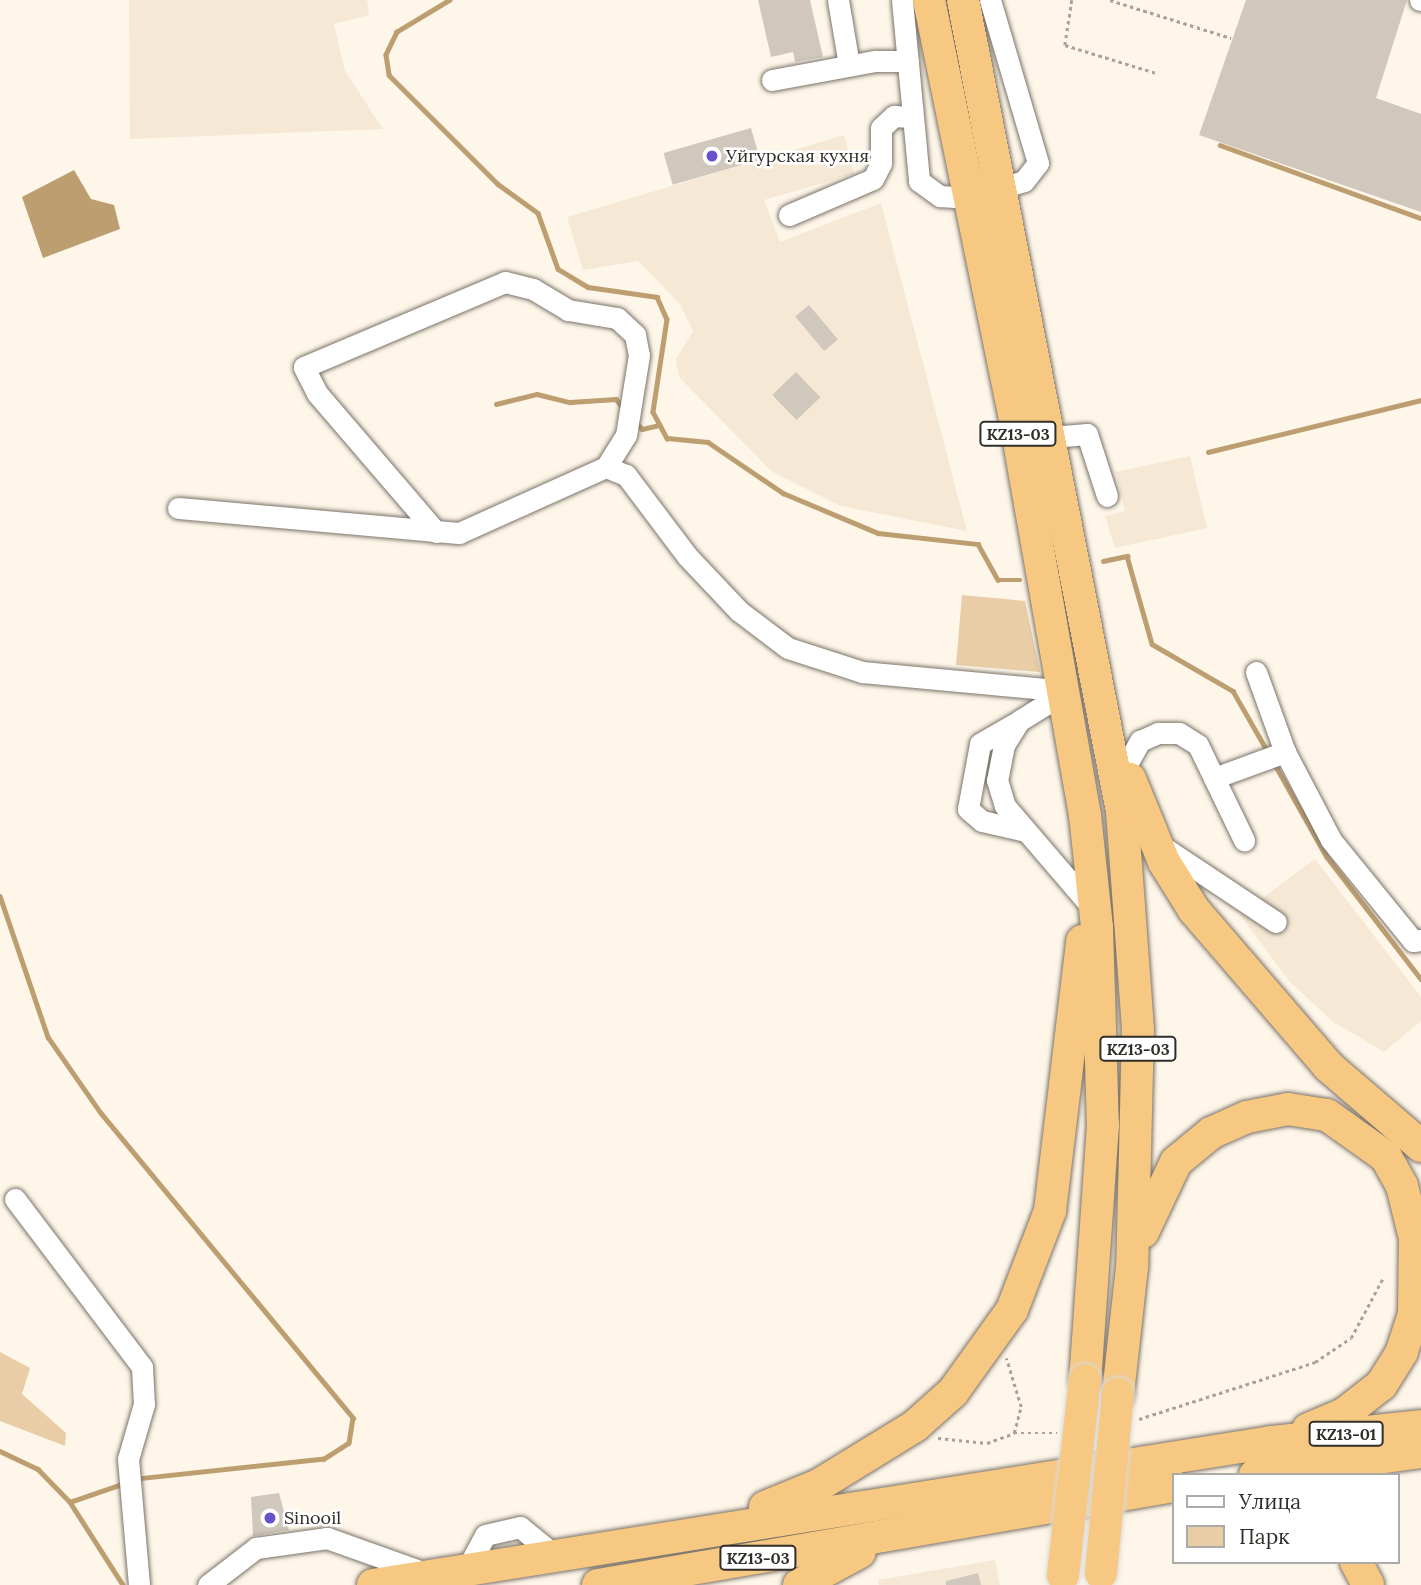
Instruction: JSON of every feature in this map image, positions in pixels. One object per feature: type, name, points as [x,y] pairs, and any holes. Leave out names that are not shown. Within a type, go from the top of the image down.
[{"type":"highway","name":"KZ13-03","points":[[929,0],[1067,691],[1090,894],[1103,1125],[1084,1380],[1063,1580]]},
{"type":"highway","name":"KZ13-03","points":[[963,0],[998,190],[1052,438],[1105,705],[1135,941],[1132,1267],[1125,1407],[1102,1579]]},
{"type":"highway","points":[[1105,705],[1155,841],[1194,910],[1287,1023],[1421,1146]]},
{"type":"highway","points":[[653,1536],[759,1510],[818,1485],[915,1426],[984,1353],[1037,1250],[1061,1138],[1090,894]]},
{"type":"highway","points":[[1132,1267],[1153,1201],[1176,1162],[1210,1133],[1287,1109],[1327,1115],[1386,1157],[1402,1186],[1418,1280],[1402,1352],[1381,1385],[1344,1413],[1272,1442]]},
{"type":"highway","name":"KZ13-01","points":[[1272,1442],[1421,1426]]},
{"type":"highway","name":"KZ13-03","points":[[373,1585],[653,1536],[1272,1442]]},
{"type":"highway","name":"KZ13-01","points":[[1269,1473],[1421,1452]]},
{"type":"highway","name":"KZ13-03","points":[[598,1585],[1172,1486]]},
{"type":"highway","points":[[799,1585],[827,1565],[917,1531]]},
{"type":"highway","points":[[1357,1564],[1368,1585]]},
{"type":"street","points":[[838,0],[849,65]]},
{"type":"street","points":[[902,0],[919,181],[940,196],[968,198]]},
{"type":"street","points":[[990,0],[1038,163],[1024,181],[998,190]]},
{"type":"street","points":[[772,80],[849,65],[908,61]]},
{"type":"street","points":[[789,215],[873,178],[881,163],[881,128],[894,116],[911,117]]},
{"type":"street","points":[[178,508],[436,532],[459,533],[493,520],[606,467],[626,435],[639,355],[635,335],[617,318],[568,310],[533,289],[505,282],[304,367],[317,393],[436,532]]},
{"type":"street","points":[[1052,438],[1087,434],[1107,496]]},
{"type":"street","points":[[606,467],[626,475],[687,556],[739,611],[788,648],[862,671],[1067,691]]},
{"type":"street","points":[[1256,672],[1285,752],[1332,841],[1418,947]]},
{"type":"street","points":[[1026,831],[982,821],[968,809],[980,744],[1067,691]]},
{"type":"street","points":[[1019,721],[1004,745],[997,780],[1005,806],[1026,831],[1090,894]]},
{"type":"street","points":[[1126,766],[1140,741],[1178,733],[1198,745],[1244,840]]},
{"type":"street","points":[[1214,778],[1285,752]]},
{"type":"street","points":[[1155,841],[1276,922]]},
{"type":"street","points":[[15,1199],[142,1367],[144,1404],[128,1459],[139,1585]]},
{"type":"street","points":[[208,1585],[256,1548],[327,1538],[430,1575]]},
{"type":"path","points":[[1072,0],[1065,45],[1156,74]]},
{"type":"path","points":[[1110,0],[1231,38]]},
{"type":"path","points":[[1125,1407],[1315,1362],[1351,1338],[1383,1278]]},
{"type":"path","points":[[1006,1355],[1021,1406],[1014,1433]]},
{"type":"path","points":[[915,1426],[963,1444],[1014,1433],[1070,1431]]},
{"type":"shaded area","points":[[129,0],[367,0],[369,15],[334,24],[345,71],[383,129],[130,139]]},
{"type":"shaded area","points":[[844,135],[854,174],[764,200],[780,242],[881,203],[967,531],[841,506],[771,471],[679,377],[676,359],[693,331],[680,304],[638,261],[583,270],[567,217]]},
{"type":"shaded area","points":[[74,170],[91,199],[114,205],[120,229],[43,258],[22,197]]},
{"type":"shaded area","points":[[1190,456],[1207,528],[1115,548],[1105,516],[1125,511],[1116,472]]},
{"type":"shaded area","points":[[1315,859],[1421,997],[1421,1021],[1384,1052],[1332,1021],[1289,981],[1240,915]]},
{"type":"shaded area","points":[[995,1560],[1000,1585],[879,1585],[878,1580]]},
{"type":"green space","points":[[962,595],[1025,601],[1040,672],[956,665]]},
{"type":"green space","points":[[0,1352],[30,1368],[22,1394],[66,1433],[65,1446],[0,1421]]},
{"type":"building","points":[[758,0],[810,0],[823,57],[795,62],[793,52],[771,57]]},
{"type":"building","points":[[1246,0],[1407,0],[1376,98],[1421,114],[1421,212],[1199,135]]},
{"type":"building","name":"Уйгурская кухня","points":[[751,128],[760,160],[673,185],[664,153]]},
{"type":"building","points":[[809,305],[838,339],[824,351],[795,317]]},
{"type":"building","points":[[796,372],[820,397],[797,420],[772,395]]},
{"type":"building","name":"Sinooil","points":[[279,1493],[289,1530],[253,1536],[251,1497]]},
{"type":"building","points":[[978,1573],[981,1585],[946,1585],[946,1581]]},
{"type":"waterway","points":[[450,0],[397,32],[386,55],[389,75],[498,184],[538,213],[558,269],[588,287],[657,297],[667,319],[653,412],[667,438],[708,442],[783,493],[878,533],[978,544],[998,580],[1020,580]]},
{"type":"waterway","points":[[1220,145],[1421,218]]},
{"type":"waterway","points":[[496,404],[537,394],[570,402],[616,399],[623,408]]},
{"type":"waterway","points":[[1208,452],[1421,400]]},
{"type":"waterway","points":[[636,422],[642,429],[660,425]]},
{"type":"waterway","points":[[1103,561],[1127,556],[1152,644],[1233,691],[1268,752]]},
{"type":"waterway","points":[[1274,763],[1327,857],[1421,979]]},
{"type":"waterway","points":[[0,896],[48,1037],[101,1113],[353,1418],[349,1443],[324,1459],[136,1479]]},
{"type":"waterway","points":[[0,1451],[38,1469],[70,1502],[123,1585]]},
{"type":"waterway","points":[[70,1502],[125,1483]]},
{"type":"place","name":"Уйгурская кухня","points":[[712,156]]},
{"type":"place","name":"Sinooil","points":[[270,1518]]}]
